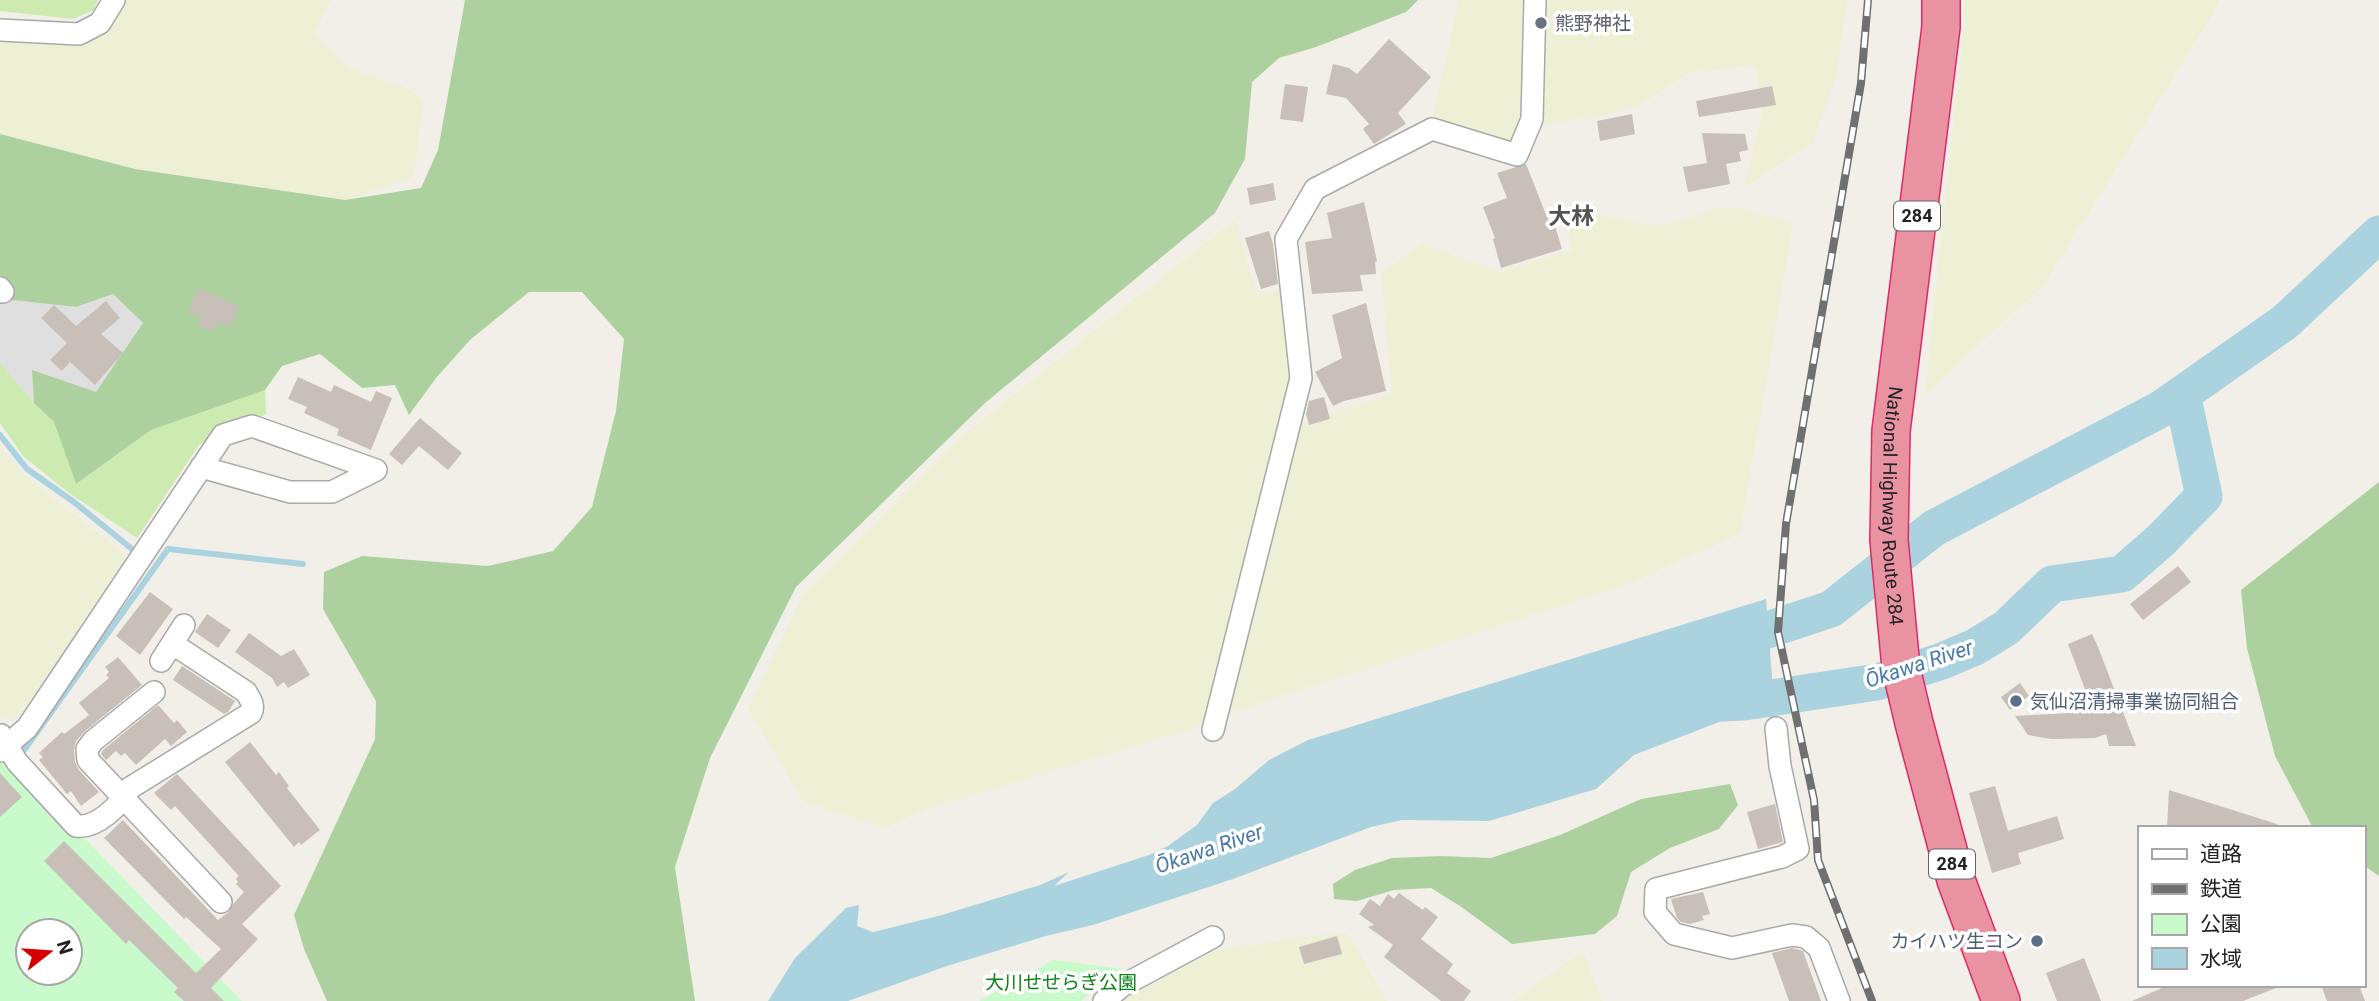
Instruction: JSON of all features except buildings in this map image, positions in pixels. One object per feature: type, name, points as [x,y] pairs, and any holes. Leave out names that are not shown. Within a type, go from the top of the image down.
[{"type":"highway","name":"National Highway Route 284","points":[[1941,0],[1941,27],[1891,431],[1889,540],[1901,668],[1914,723],[1956,880],[2001,1001]]},
{"type":"street","points":[[0,30],[79,34],[100,23],[114,0]]},
{"type":"street","points":[[1213,730],[1301,378],[1286,239],[1315,189],[1432,128],[1517,155],[1532,119],[1535,0]]},
{"type":"street","points":[[184,625],[167,653],[246,692],[252,702],[251,713],[130,788],[124,799],[94,824],[76,826],[3,743],[27,728],[201,467],[223,435],[252,426],[376,470],[332,492],[290,492],[201,467]]},
{"type":"street","points":[[154,692],[93,741],[87,749],[88,760],[221,902]]},
{"type":"street","points":[[1776,729],[1780,766],[1798,849],[1782,857],[1657,889],[1655,912],[1674,934],[1732,948],[1792,935],[1806,937],[1819,948],[1839,1001]]},
{"type":"street","points":[[1104,1001],[1122,986],[1213,937]]},
{"type":"shaded area","points":[[0,275],[12,300],[76,307],[113,294],[143,323],[96,393],[32,371],[34,403],[0,362]]},
{"type":"green space","points":[[0,0],[98,0],[94,10],[73,19],[0,11]]},
{"type":"green space","points":[[127,0],[334,0],[329,4],[315,32],[346,66],[407,88],[423,101],[414,178],[345,200],[135,169],[0,134],[0,38],[103,30]]},
{"type":"green space","points":[[465,0],[1418,0],[1406,12],[1316,47],[1279,58],[1252,82],[1245,159],[1215,213],[985,403],[796,587],[710,758],[675,867],[695,1001],[327,1001],[304,949],[294,915],[375,739],[376,701],[323,609],[324,572],[362,556],[488,566],[553,551],[592,507],[616,411],[624,339],[582,292],[529,292],[471,339],[436,378],[409,415],[395,385],[362,388],[320,354],[282,366],[265,390],[151,430],[76,484],[54,422],[34,403],[32,370],[96,392],[143,323],[113,294],[76,307],[12,300],[0,275],[0,134],[135,169],[345,200],[421,188],[438,150]]},
{"type":"green space","points":[[1459,0],[1528,0],[1523,116],[1512,145],[1432,120]]},
{"type":"green space","points":[[1547,0],[1847,0],[1836,76],[1812,144],[1745,187],[1762,112],[1756,65],[1691,72],[1644,103],[1600,116],[1539,125]]},
{"type":"green space","points":[[1966,0],[2220,0],[2044,285],[1925,395]]},
{"type":"green space","points":[[1727,206],[1793,223],[1740,534],[1628,584],[1223,715],[1296,424],[1392,394],[1381,272],[1422,243],[1498,272],[1572,250],[1565,207],[1658,227]]},
{"type":"green space","points":[[1235,219],[1257,295],[1281,290],[1291,378],[1204,725],[927,809],[885,828],[804,802],[748,709],[803,595],[960,437]]},
{"type":"green space","points":[[0,362],[34,403],[54,422],[76,484],[151,430],[265,390],[266,414],[199,445],[137,538],[69,493],[23,456],[0,423]]},
{"type":"green space","points":[[0,447],[22,473],[130,558],[20,715],[5,720],[0,718]]},
{"type":"green space","points":[[2379,482],[2379,876],[2365,866],[2365,826],[2312,826],[2275,756],[2247,648],[2241,590]]},
{"type":"green space","points":[[6,757],[242,1001],[0,1001],[0,761]]},
{"type":"green space","points":[[1730,784],[1738,805],[1719,829],[1670,848],[1631,872],[1617,916],[1595,934],[1512,944],[1431,888],[1394,890],[1357,901],[1334,899],[1333,884],[1355,870],[1392,858],[1491,858],[1560,835],[1641,799]]},
{"type":"green space","points":[[1348,933],[1387,1001],[1121,1001],[1213,951]]},
{"type":"green space","points":[[1583,950],[1602,1001],[1512,1001]]},
{"type":"green space","name":"大川せせらぎ公園","points":[[1054,960],[1123,969],[1081,1001],[979,1001]]},
{"type":"water","points":[[1766,599],[1775,715],[1763,710],[1732,717],[1634,755],[1596,789],[1489,821],[1402,820],[1371,827],[1233,879],[1093,925],[950,965],[848,1001],[768,1001],[795,958],[846,908],[859,905],[857,926],[873,932],[942,915],[1040,885],[1069,872],[1054,886],[1149,855],[1168,846],[1197,825],[1213,803],[1235,789],[1269,760],[1308,740]]},
{"type":"waterway","name":"Ōkawa River","points":[[1722,645],[1831,609],[1934,528],[2161,409],[2285,322],[2379,234]]},
{"type":"waterway","name":"Ōkawa River","points":[[1722,703],[1877,682],[1975,647],[2006,628],[2052,584],[2122,574],[2160,541],[2204,496],[2182,394]]},
{"type":"waterway","points":[[0,435],[27,469],[74,502],[132,549]]},
{"type":"waterway","points":[[22,753],[168,549],[303,564]]},
{"type":"railway","points":[[1868,0],[1861,83],[1786,524],[1778,632],[1814,800],[1818,860],[1872,1001]]},
{"type":"place","name":"熊野神社","points":[[1541,23]]},
{"type":"place","name":"気仙沼清掃事業協同組合","points":[[2016,701]]},
{"type":"place","name":"カイハツ生コン","points":[[2037,941]]},
{"type":"district","name":"大林","points":[[1571,216]]}]
